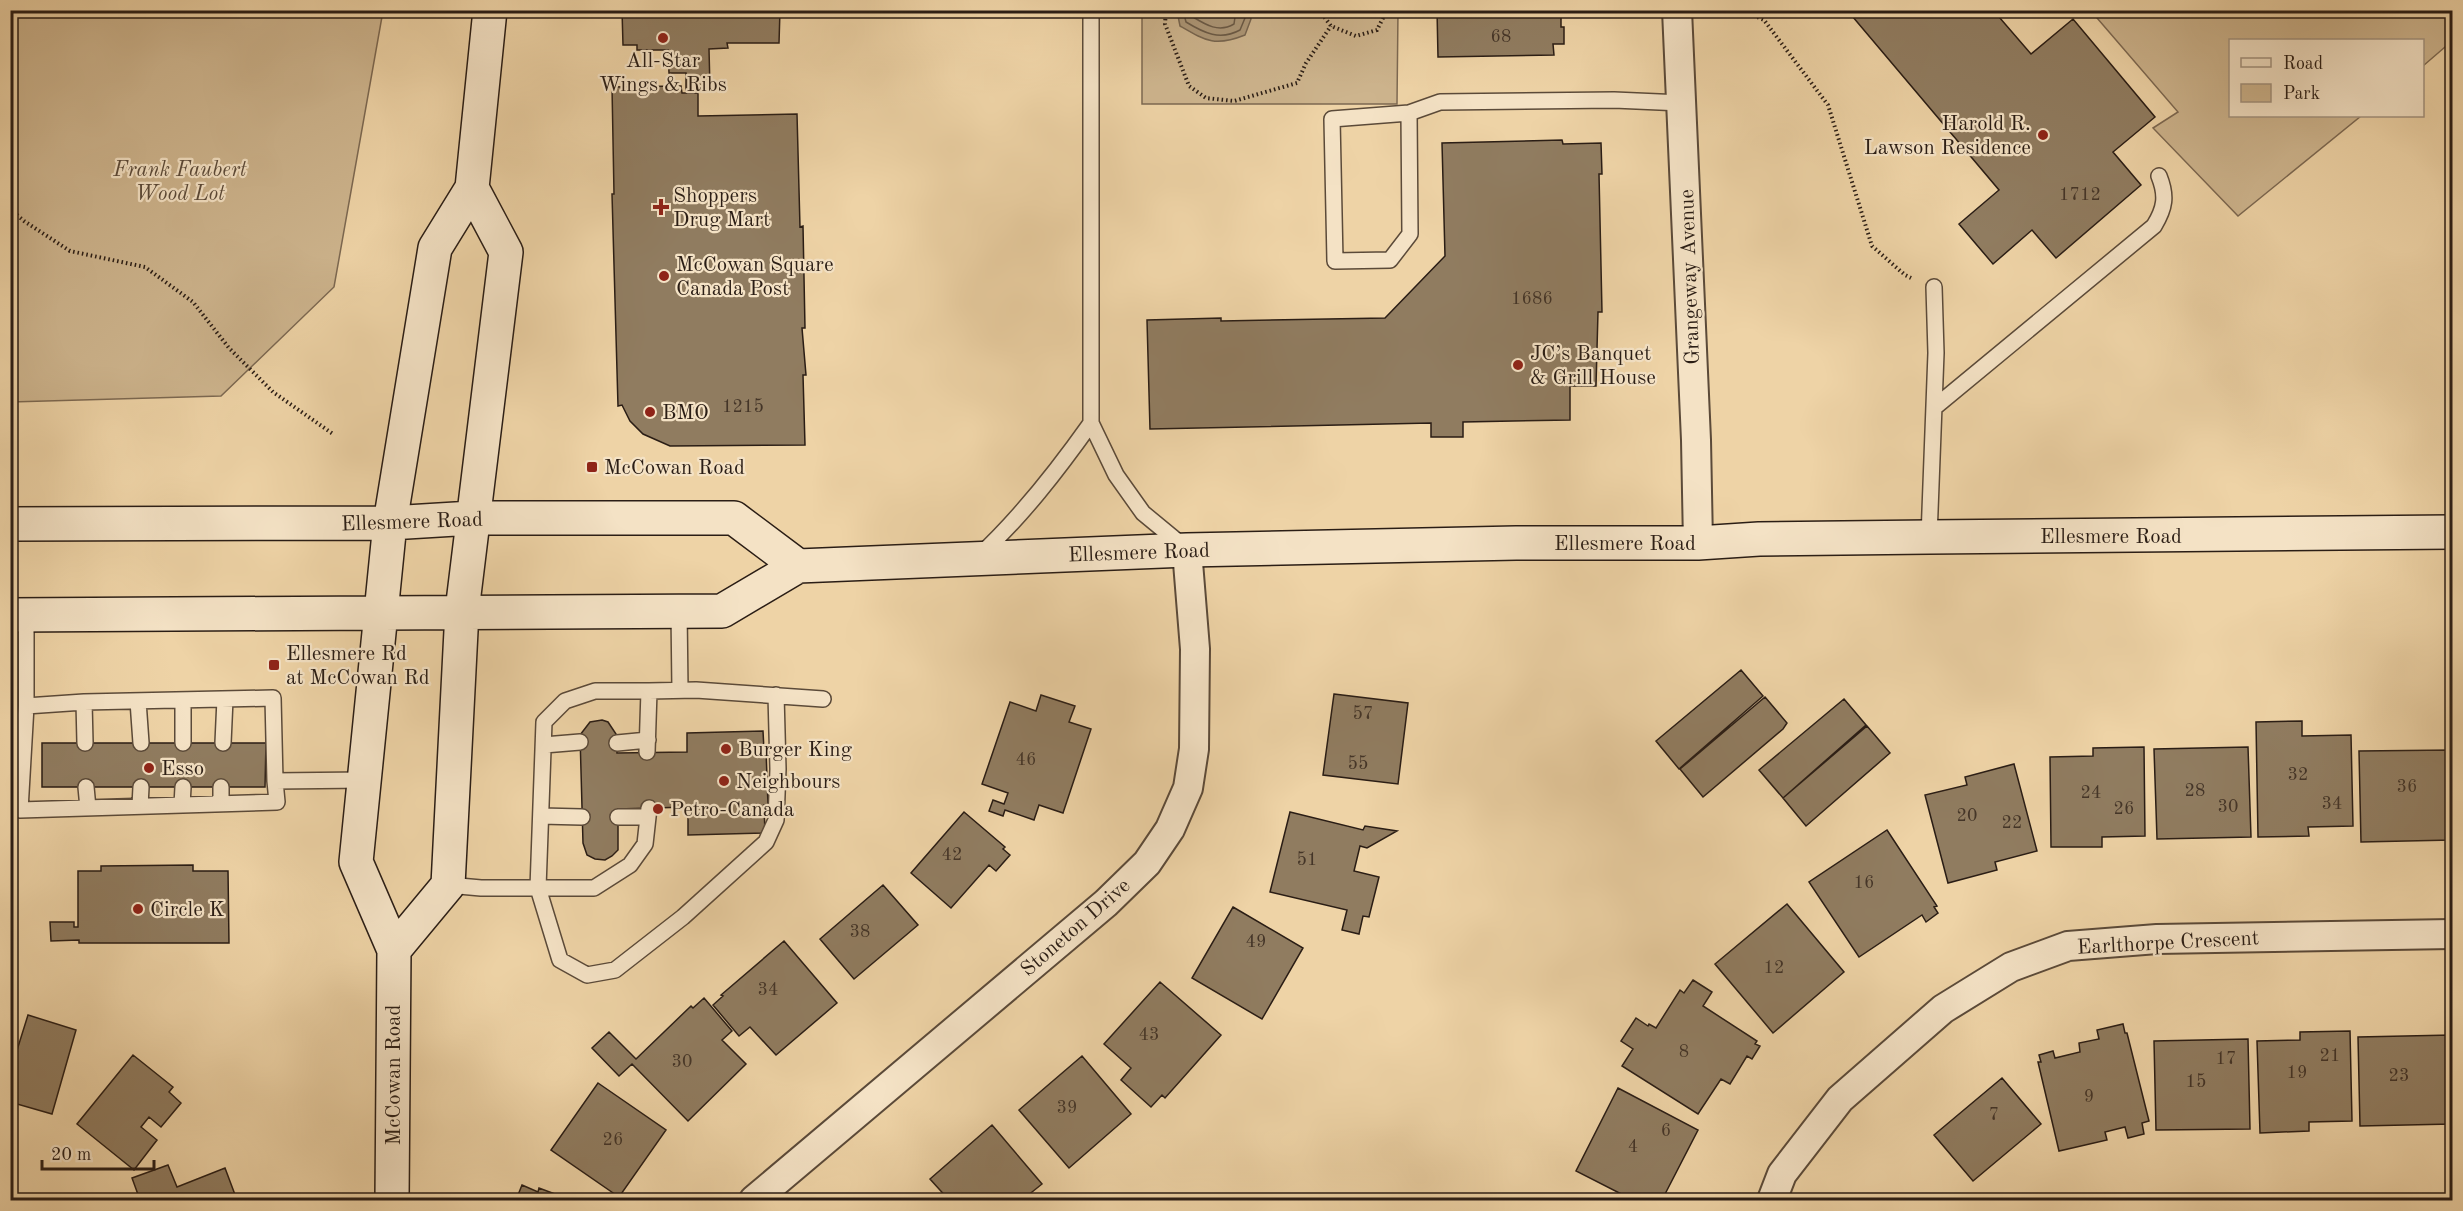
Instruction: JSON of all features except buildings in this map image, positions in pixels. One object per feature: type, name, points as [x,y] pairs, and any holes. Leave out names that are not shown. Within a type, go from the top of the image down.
[{"type":"main road","name":"McCowan Road","points":[[392,1200],[394,950],[356,862],[390,523],[435,248],[472,188],[490,10]]},
{"type":"main road","points":[[394,950],[448,885],[462,611],[506,252],[472,188]]},
{"type":"main road","name":"Ellesmere Road","points":[[10,524],[390,523],[472,518],[734,518],[798,566]]},
{"type":"main road","name":"Ellesmere Road","points":[[18,615],[722,611],[798,566],[1187,550],[1504,543],[1698,543],[1759,539],[2452,532]]},
{"type":"street","name":"Grangeway Avenue","points":[[1677,10],[1696,440],[1698,543]]},
{"type":"street","name":"Stoneton Drive","points":[[754,1200],[1106,903],[1147,863],[1170,829],[1188,788],[1194,749],[1196,649],[1187,550]]},
{"type":"street","name":"Earlthorpe Crescent","points":[[1772,1200],[1782,1174],[1840,1099],[1943,1009],[2011,967],[2068,946],[2157,939],[2452,934]]},
{"type":"lane","points":[[1091,10],[1091,423],[1116,475],[1143,513],[1187,550]]},
{"type":"lane","points":[[1409,113],[1410,234],[1390,260],[1335,261],[1332,119],[1409,113],[1440,102],[1614,100],[1682,103]]},
{"type":"lane","points":[[1935,408],[2154,226],[2164,210],[2165,190],[2159,176]]},
{"type":"lane","points":[[1929,537],[1935,408],[1934,287]]},
{"type":"lane","points":[[976,559],[1037,496],[1091,423]]},
{"type":"lane","points":[[679,611],[680,690]]},
{"type":"lane","points":[[18,615],[26,706],[20,810],[277,802],[273,698],[84,702],[26,706]]},
{"type":"lane","points":[[776,695],[778,769],[776,820],[766,842],[683,917],[615,970],[587,975],[560,960],[538,888],[544,722],[565,701],[596,691],[680,690],[776,695],[823,699]]},
{"type":"lane","points":[[617,743],[647,746],[649,691]]},
{"type":"lane","points":[[183,699],[183,743]]},
{"type":"lane","points":[[223,743],[225,699]]},
{"type":"lane","points":[[138,701],[141,743]]},
{"type":"lane","points":[[84,702],[85,743]]},
{"type":"lane","points":[[544,746],[580,742]]},
{"type":"lane","points":[[275,781],[364,780]]},
{"type":"lane","points":[[86,787],[88,808]]},
{"type":"lane","points":[[140,806],[141,787]]},
{"type":"lane","points":[[182,805],[183,787]]},
{"type":"lane","points":[[221,787],[221,804]]},
{"type":"lane","points":[[448,885],[481,888],[594,888],[630,865],[645,844],[648,812],[618,817]]},
{"type":"lane","points":[[541,816],[582,817]]},
{"type":"path","points":[[1166,10],[1165,24],[1189,86],[1206,98],[1234,101],[1297,83],[1306,63],[1331,26]]},
{"type":"path","points":[[1319,10],[1331,26],[1356,36],[1377,30],[1387,10]]},
{"type":"path","points":[[1741,10],[1764,20],[1828,105],[1872,246],[1905,275],[1934,287]]},
{"type":"path","points":[[10,209],[24,221],[70,251],[145,267],[193,302],[230,348],[273,392],[333,434]]},
{"type":"green space","name":"Frank Faubert Wood Lot","points":[[10,11],[383,11],[334,287],[221,396],[11,402]]},
{"type":"green space","points":[[1142,11],[1398,11],[1397,104],[1142,104]]},
{"type":"green space","points":[[2091,11],[2452,11],[2452,41],[2424,65],[2424,39],[2229,39],[2229,117],[2360,117],[2238,216],[2153,128],[2178,112]]},
{"type":"water","points":[[1177,11],[1249,11],[1251,19],[1245,35],[1226,41],[1211,41],[1180,26]]},
{"type":"place","name":"All-Star Wings & Ribs","points":[[663,38]]},
{"type":"place","name":"Harold R. Lawson Residence","points":[[2043,135]]},
{"type":"place","name":"Shoppers Drug Mart","points":[[661,207]]},
{"type":"place","name":"McCowan Square Canada Post","points":[[664,276]]},
{"type":"place","name":"JC’s Banquet & Grill House","points":[[1518,365]]},
{"type":"place","name":"BMO","points":[[650,412]]},
{"type":"place","name":"McCowan Road","points":[[592,467]]},
{"type":"place","name":"Ellesmere Rd at McCowan Rd","points":[[274,665]]},
{"type":"place","name":"Burger King","points":[[726,749]]},
{"type":"place","name":"Esso","points":[[149,768]]},
{"type":"place","name":"Neighbours","points":[[724,781]]},
{"type":"place","name":"Petro-Canada","points":[[658,809]]},
{"type":"place","name":"Circle K","points":[[138,909]]}]
